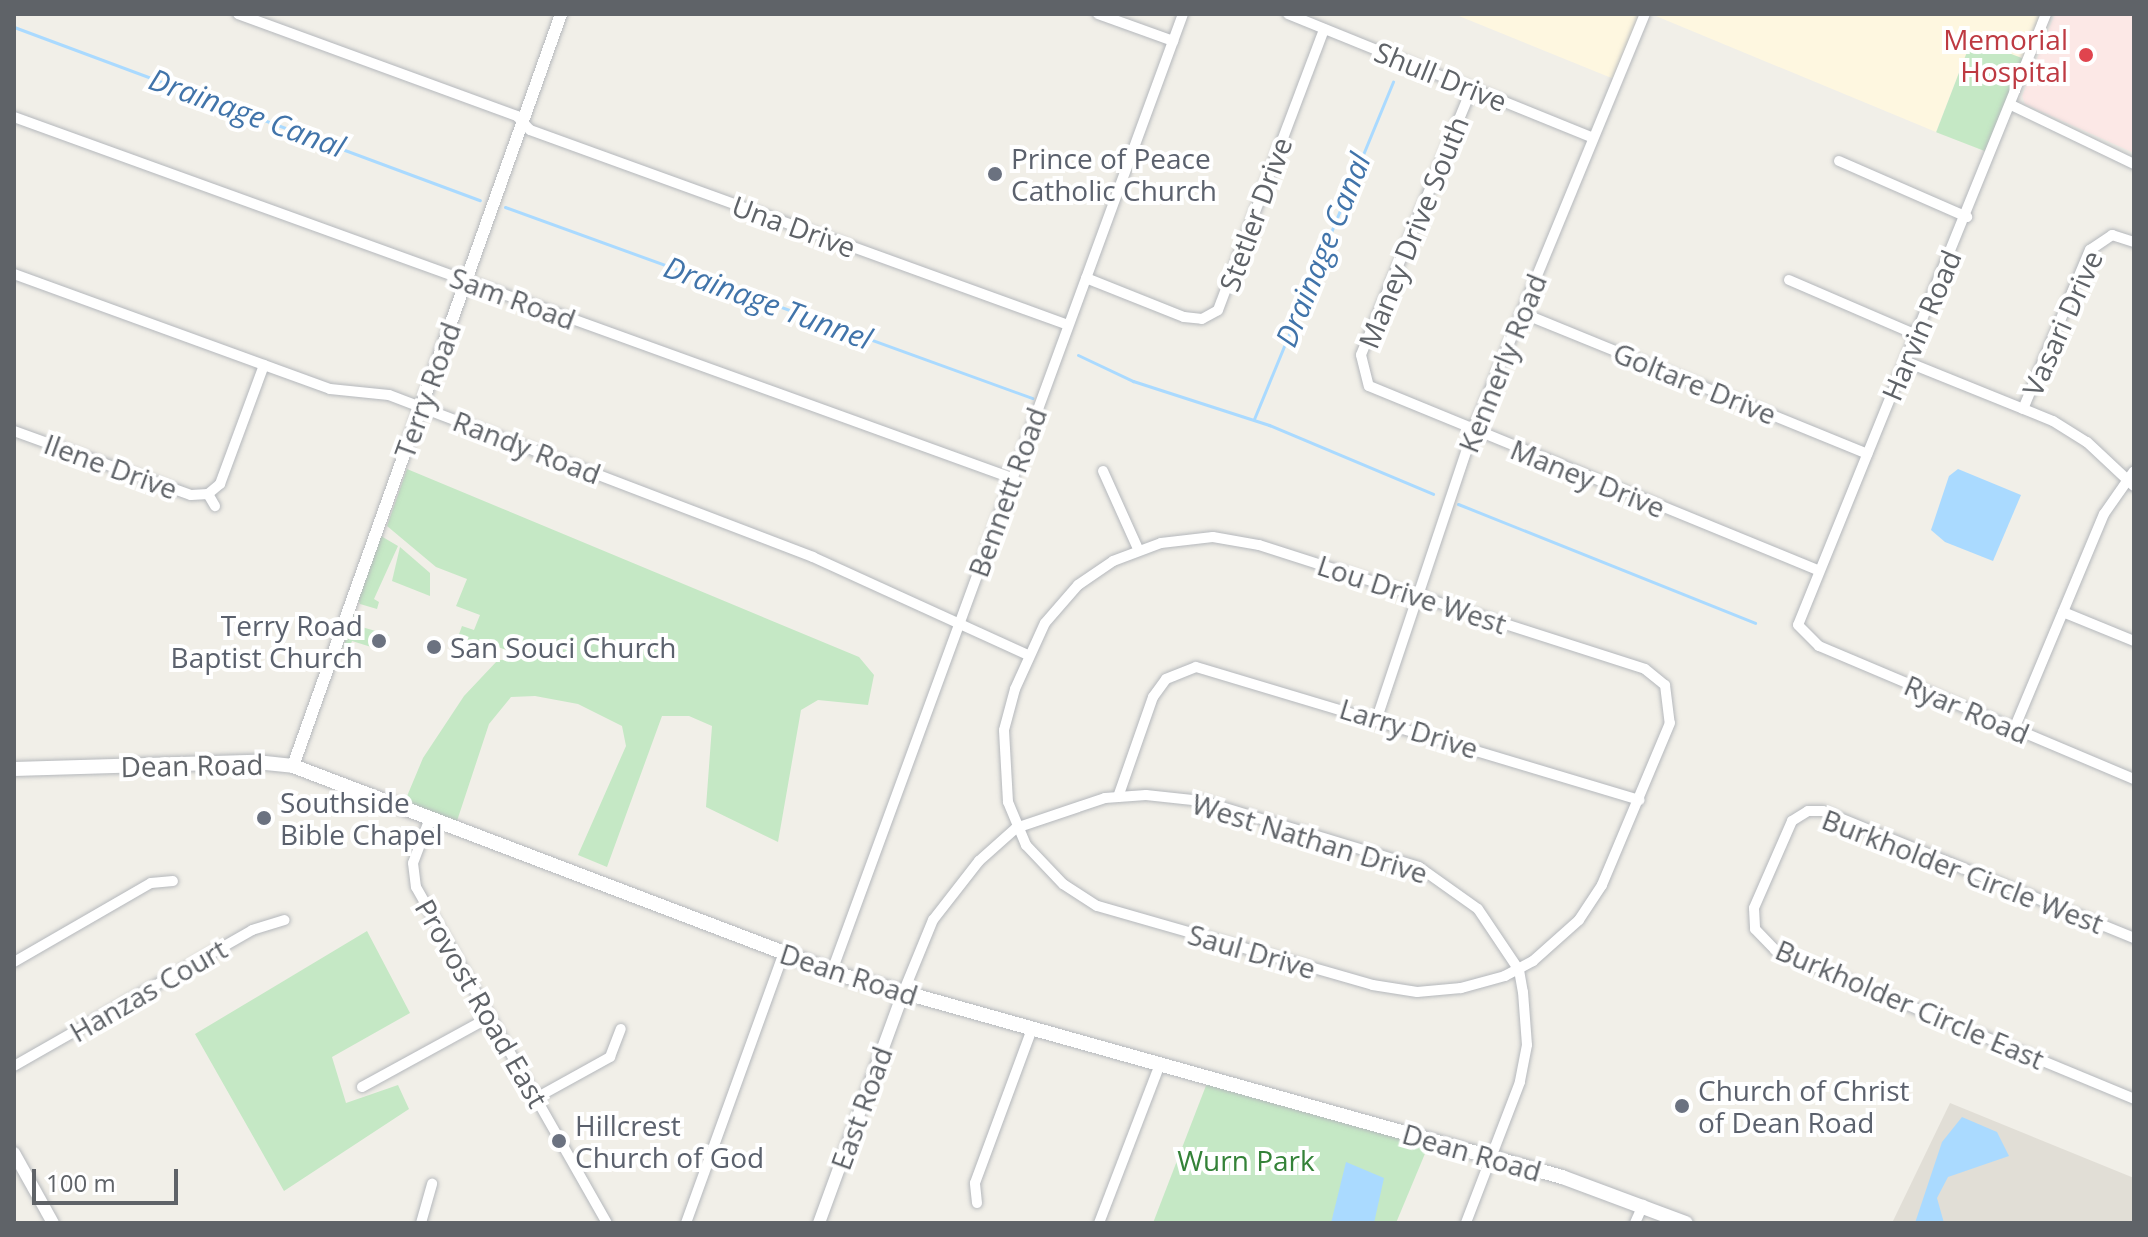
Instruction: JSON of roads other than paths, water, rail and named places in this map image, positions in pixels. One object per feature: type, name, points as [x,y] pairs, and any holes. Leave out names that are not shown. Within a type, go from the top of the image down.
[{"type":"main road","name":"Dean Road","points":[[14,769],[256,762],[293,766],[832,971],[1491,1157],[1643,1205],[1686,1223]]},
{"type":"street","name":"Una Drive","points":[[238,14],[522,122],[530,130],[1068,325]]},
{"type":"street","name":"Terry Road","points":[[293,766],[561,14]]},
{"type":"street","points":[[1098,14],[1173,41]]},
{"type":"street","name":"Bennett Road","points":[[832,971],[1183,14]]},
{"type":"street","name":"Shull Drive","points":[[1288,14],[1593,138]]},
{"type":"street","name":"Kennerly Road","points":[[1377,718],[1473,431],[1645,14]]},
{"type":"street","name":"Harvin Road","points":[[1803,634],[1799,614],[1967,217],[2046,14]]},
{"type":"street","name":"Stetler Drive","points":[[1086,278],[1184,317],[1202,319],[1218,310],[1324,29]]},
{"type":"street","name":"Maney Drive South","points":[[1363,378],[1361,355],[1472,88]]},
{"type":"street","points":[[2011,105],[2134,164]]},
{"type":"street","name":"Sam Road","points":[[14,117],[1012,478]]},
{"type":"street","points":[[1839,161],[1967,217]]},
{"type":"street","name":"Vasari Drive","points":[[2023,409],[2090,250],[2103,238],[2134,242]]},
{"type":"street","name":"Randy Road","points":[[14,274],[330,389],[379,393],[421,407],[798,551],[1028,655]]},
{"type":"street","points":[[1789,280],[1917,335]]},
{"type":"street","name":"Goltare Drive","points":[[1522,313],[1867,454]]},
{"type":"street","points":[[1907,362],[2074,433],[2131,479],[2104,514],[2014,729]]},
{"type":"street","points":[[215,506],[208,494],[220,484],[264,365]]},
{"type":"street","name":"Maney Drive","points":[[1363,378],[1377,392],[1818,570]]},
{"type":"street","name":"Ilene Drive","points":[[14,431],[191,495],[208,494]]},
{"type":"street","points":[[1103,471],[1138,549]]},
{"type":"street","name":"Lou Drive West","points":[[1016,828],[1004,774],[1004,730],[1028,655],[1045,623],[1078,585],[1138,549],[1197,537],[1233,539],[1418,595],[1656,675],[1670,696],[1670,723],[1639,800]]},
{"type":"street","points":[[2063,612],[2134,641]]},
{"type":"street","name":"Ryar Road","points":[[1803,634],[2134,779]]},
{"type":"street","name":"Larry Drive","points":[[1118,797],[1153,697],[1178,671],[1210,668],[1639,800]]},
{"type":"street","name":"West Nathan Drive","points":[[1016,828],[1118,797],[1202,801],[1419,867],[1478,909],[1519,970]]},
{"type":"street","points":[[1466,1223],[1524,1065],[1527,1023],[1519,970],[1562,936],[1594,899],[1639,800]]},
{"type":"street","name":"Burkholder Circle West","points":[[1771,863],[1792,821],[1808,811],[1823,811],[2134,938]]},
{"type":"street","name":"Provost Road East","points":[[430,818],[413,863],[413,880],[607,1223]]},
{"type":"street","points":[[903,993],[945,901],[1016,828]]},
{"type":"street","name":"Saul Drive","points":[[1016,828],[1063,884],[1097,906],[1343,976],[1417,992],[1461,988],[1519,970]]},
{"type":"street","name":"Burkholder Circle East","points":[[1771,863],[1754,919],[1760,937],[1775,950],[2134,1099]]},
{"type":"street","points":[[14,962],[151,883],[173,881]]},
{"type":"street","name":"Hanzas Court","points":[[14,1066],[252,930],[284,920]]},
{"type":"street","points":[[686,1223],[784,953]]},
{"type":"street","name":"East Road","points":[[819,1223],[903,993]]},
{"type":"street","points":[[362,1087],[490,1017]]},
{"type":"street","points":[[536,1098],[610,1057],[621,1029]]},
{"type":"street","points":[[977,1203],[975,1183],[1032,1029]]},
{"type":"street","points":[[1099,1223],[1160,1064]]},
{"type":"street","points":[[14,1153],[53,1223]]},
{"type":"street","points":[[421,1223],[432,1184]]},
{"type":"street","points":[[1635,1223],[1643,1205]]},
{"type":"water","points":[[1958,469],[2021,495],[1993,561],[1945,542],[1931,530],[1949,476]]},
{"type":"water","points":[[1962,1117],[1997,1132],[2009,1156],[1948,1177],[1937,1198],[1944,1223],[1915,1223],[1942,1142]]},
{"type":"water","points":[[1346,1162],[1384,1178],[1374,1223],[1331,1223]]},
{"type":"waterway","name":"Drainage Canal","points":[[14,27],[480,200]]},
{"type":"waterway","name":"Drainage Canal","points":[[1254,419],[1393,81]]},
{"type":"waterway","name":"Drainage Tunnel","points":[[505,207],[1032,398]]},
{"type":"waterway","name":"Drainage Canal","points":[[1078,355],[1133,381],[1269,425],[1433,494]]},
{"type":"waterway","name":"Drainage Canal","points":[[1458,504],[1755,623]]},
{"type":"place","name":"Memorial Hospital","points":[[2086,55]]},
{"type":"place","name":"Prince of Peace Catholic Church","points":[[995,174]]},
{"type":"place","name":"Terry Road Baptist Church","points":[[379,641]]},
{"type":"place","name":"San Souci Church","points":[[434,647]]},
{"type":"place","name":"Southside Bible Chapel","points":[[264,818]]},
{"type":"place","name":"Church of Christ of Dean Road","points":[[1682,1106]]},
{"type":"place","name":"Hillcrest Church of God","points":[[559,1141]]},
{"type":"park label","name":"Wurn Park","points":[[1246,1160]]}]
